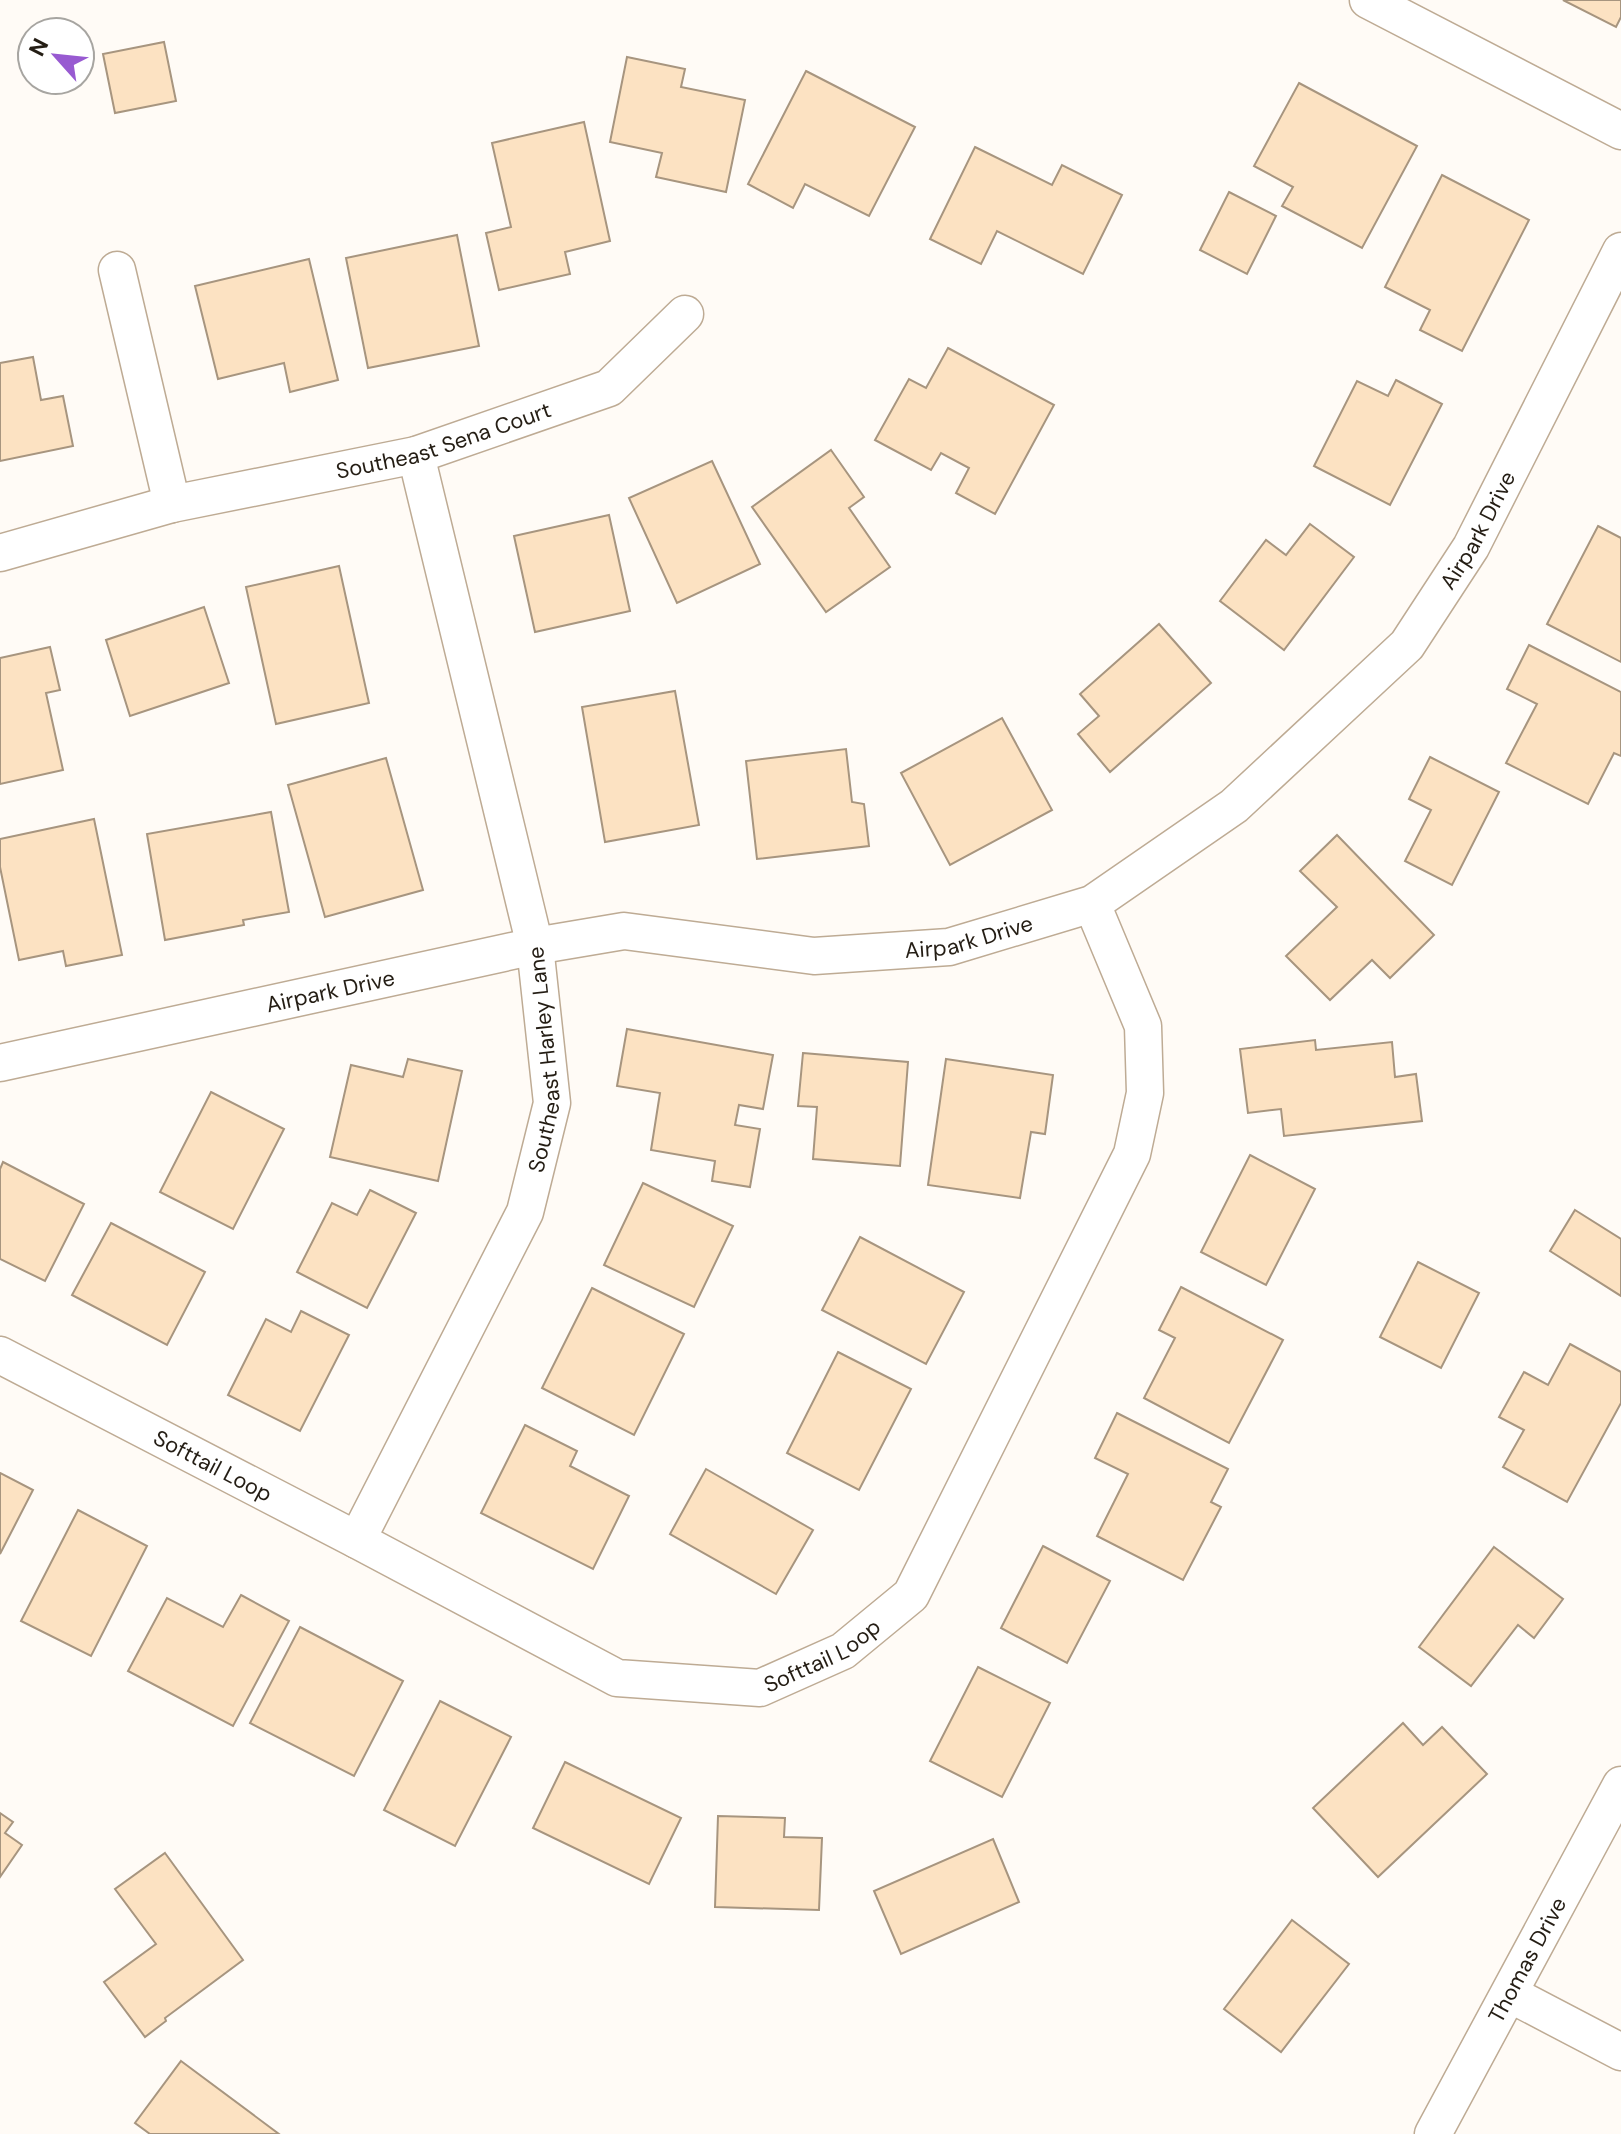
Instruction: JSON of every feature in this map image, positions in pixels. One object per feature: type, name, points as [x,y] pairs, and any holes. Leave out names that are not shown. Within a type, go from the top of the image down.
[{"type":"street","points":[[1368,0],[1621,131]]},
{"type":"street","name":"Airpark Drive","points":[[0,1063],[535,946],[624,931],[814,956],[949,947],[1092,904],[1234,806],[1407,645],[1471,547],[1621,251]]},
{"type":"street","points":[[117,270],[172,504]]},
{"type":"street","name":"Southeast Sena Court","points":[[0,553],[172,504],[416,455],[609,388],[685,314]]},
{"type":"street","name":"Southeast Harley Lane","points":[[357,1540],[525,1212],[552,1103],[535,946],[416,455]]},
{"type":"street","name":"Softtail Loop","points":[[0,1355],[617,1678],[760,1688],[843,1651],[911,1595],[1132,1154],[1145,1093],[1143,1026],[1092,904]]},
{"type":"street","name":"Thomas Drive","points":[[1433,2134],[1621,1785]]},
{"type":"street","points":[[1510,1994],[1621,2052]]},
{"type":"building","points":[[1563,0],[1621,0],[1621,17],[1616,27]]},
{"type":"building","points":[[164,42],[176,101],[115,113],[103,54]]},
{"type":"building","points":[[627,57],[685,69],[681,87],[745,100],[726,192],[656,177],[662,153],[610,142]]},
{"type":"building","points":[[806,71],[915,127],[869,216],[805,184],[793,208],[748,184]]},
{"type":"building","points":[[1299,83],[1417,146],[1362,248],[1282,206],[1293,187],[1254,166]]},
{"type":"building","points":[[584,122],[610,241],[565,252],[570,274],[499,290],[486,233],[511,227],[492,143]]},
{"type":"building","points":[[975,147],[1052,185],[1062,165],[1122,195],[1083,274],[997,231],[981,264],[930,239]]},
{"type":"building","points":[[1442,175],[1529,220],[1462,351],[1420,330],[1430,310],[1385,287]]},
{"type":"building","points":[[1229,192],[1276,216],[1247,274],[1200,250]]},
{"type":"building","points":[[457,235],[479,346],[368,368],[346,258]]},
{"type":"building","points":[[309,259],[338,380],[290,392],[284,363],[218,379],[195,286]]},
{"type":"building","points":[[948,348],[1054,405],[995,514],[956,493],[969,468],[941,453],[931,470],[875,440],[909,379],[926,388]]},
{"type":"building","points":[[33,357],[41,400],[63,396],[73,446],[0,461],[0,363]]},
{"type":"building","points":[[1396,380],[1442,404],[1390,505],[1314,466],[1357,381],[1388,396]]},
{"type":"building","points":[[831,450],[864,497],[849,508],[890,567],[826,612],[752,507]]},
{"type":"building","points":[[712,461],[760,564],[677,603],[629,498]]},
{"type":"building","points":[[609,515],[630,611],[535,632],[514,536]]},
{"type":"building","points":[[1310,524],[1354,557],[1284,650],[1220,601],[1266,540],[1286,555]]},
{"type":"building","points":[[1598,526],[1621,538],[1621,662],[1547,624]]},
{"type":"building","points":[[339,566],[369,703],[276,724],[246,587]]},
{"type":"building","points":[[204,607],[229,683],[130,716],[106,640]]},
{"type":"building","points":[[1159,624],[1211,683],[1110,772],[1078,734],[1099,716],[1080,694]]},
{"type":"building","points":[[1529,645],[1621,692],[1621,756],[1614,753],[1588,804],[1506,763],[1537,704],[1507,689]]},
{"type":"building","points":[[50,647],[60,690],[46,693],[63,770],[0,784],[0,658]]},
{"type":"building","points":[[675,691],[699,825],[605,842],[582,707]]},
{"type":"building","points":[[1002,718],[1052,810],[950,865],[901,773]]},
{"type":"building","points":[[846,749],[852,802],[864,804],[869,846],[757,859],[746,761]]},
{"type":"building","points":[[1430,757],[1499,792],[1452,885],[1405,861],[1431,810],[1409,799]]},
{"type":"building","points":[[386,758],[423,890],[325,917],[288,785]]},
{"type":"building","points":[[271,812],[289,912],[243,920],[244,925],[165,940],[147,834]]},
{"type":"building","points":[[94,819],[122,955],[66,966],[63,951],[19,960],[0,867],[0,839]]},
{"type":"building","points":[[1337,835],[1434,935],[1390,978],[1372,960],[1330,1000],[1286,956],[1337,907],[1300,871]]},
{"type":"building","points":[[627,1029],[773,1055],[763,1109],[739,1105],[735,1125],[760,1129],[750,1187],[712,1181],[715,1161],[651,1150],[660,1093],[617,1086]]},
{"type":"building","points":[[1315,1040],[1316,1050],[1392,1042],[1395,1077],[1416,1074],[1422,1121],[1284,1136],[1281,1109],[1248,1113],[1240,1049]]},
{"type":"building","points":[[803,1053],[908,1062],[900,1166],[813,1159],[817,1107],[798,1106]]},
{"type":"building","points":[[408,1059],[462,1071],[438,1181],[330,1157],[351,1065],[403,1077]]},
{"type":"building","points":[[946,1059],[1053,1075],[1045,1134],[1031,1132],[1020,1198],[928,1185]]},
{"type":"building","points":[[211,1092],[284,1129],[233,1229],[160,1192]]},
{"type":"building","points":[[1250,1155],[1315,1189],[1266,1285],[1201,1252]]},
{"type":"building","points":[[3,1162],[84,1204],[45,1281],[0,1259],[0,1169]]},
{"type":"building","points":[[643,1183],[733,1226],[694,1307],[604,1265]]},
{"type":"building","points":[[370,1190],[416,1213],[367,1308],[297,1272],[332,1203],[357,1215]]},
{"type":"building","points":[[1575,1210],[1621,1239],[1621,1296],[1550,1251]]},
{"type":"building","points":[[111,1223],[205,1272],[167,1345],[72,1295]]},
{"type":"building","points":[[860,1237],[964,1292],[926,1364],[822,1310]]},
{"type":"building","points":[[1418,1262],[1479,1293],[1441,1368],[1380,1337]]},
{"type":"building","points":[[1181,1287],[1283,1340],[1229,1443],[1144,1398],[1175,1338],[1159,1330]]},
{"type":"building","points":[[592,1288],[684,1334],[634,1435],[542,1388]]},
{"type":"building","points":[[301,1311],[349,1335],[300,1431],[228,1395],[266,1319],[291,1332]]},
{"type":"building","points":[[1570,1344],[1621,1372],[1621,1403],[1567,1502],[1503,1467],[1524,1430],[1499,1417],[1524,1372],[1548,1385]]},
{"type":"building","points":[[838,1352],[911,1389],[859,1490],[787,1453]]},
{"type":"building","points":[[1117,1413],[1228,1469],[1211,1502],[1221,1507],[1183,1580],[1097,1536],[1128,1474],[1095,1458]]},
{"type":"building","points":[[525,1425],[577,1451],[570,1466],[629,1496],[593,1569],[481,1513]]},
{"type":"building","points":[[706,1469],[813,1530],[776,1594],[670,1534]]},
{"type":"building","points":[[0,1473],[33,1490],[0,1554]]},
{"type":"building","points":[[78,1510],[147,1546],[91,1656],[21,1621]]},
{"type":"building","points":[[1043,1546],[1110,1581],[1067,1663],[1001,1628]]},
{"type":"building","points":[[1494,1547],[1563,1599],[1534,1638],[1518,1625],[1471,1686],[1419,1647]]},
{"type":"building","points":[[241,1595],[289,1621],[233,1726],[128,1671],[167,1598],[223,1627]]},
{"type":"building","points":[[300,1627],[403,1681],[354,1776],[250,1723]]},
{"type":"building","points":[[978,1667],[1050,1703],[1002,1797],[930,1761]]},
{"type":"building","points":[[440,1701],[511,1737],[455,1846],[384,1810]]},
{"type":"building","points":[[1403,1723],[1423,1745],[1442,1727],[1487,1774],[1378,1877],[1313,1808]]},
{"type":"building","points":[[565,1762],[681,1818],[649,1884],[533,1828]]},
{"type":"building","points":[[0,1813],[13,1822],[5,1833],[22,1845],[0,1877]]},
{"type":"building","points":[[718,1816],[785,1818],[784,1837],[822,1838],[819,1910],[715,1907]]},
{"type":"building","points":[[993,1839],[1019,1902],[901,1954],[874,1891]]},
{"type":"building","points":[[165,1853],[243,1960],[165,2018],[166,2021],[145,2037],[104,1982],[156,1944],[115,1889]]},
{"type":"building","points":[[1292,1920],[1349,1964],[1281,2052],[1224,2009]]},
{"type":"building","points":[[181,2061],[279,2134],[150,2134],[135,2123]]}]
